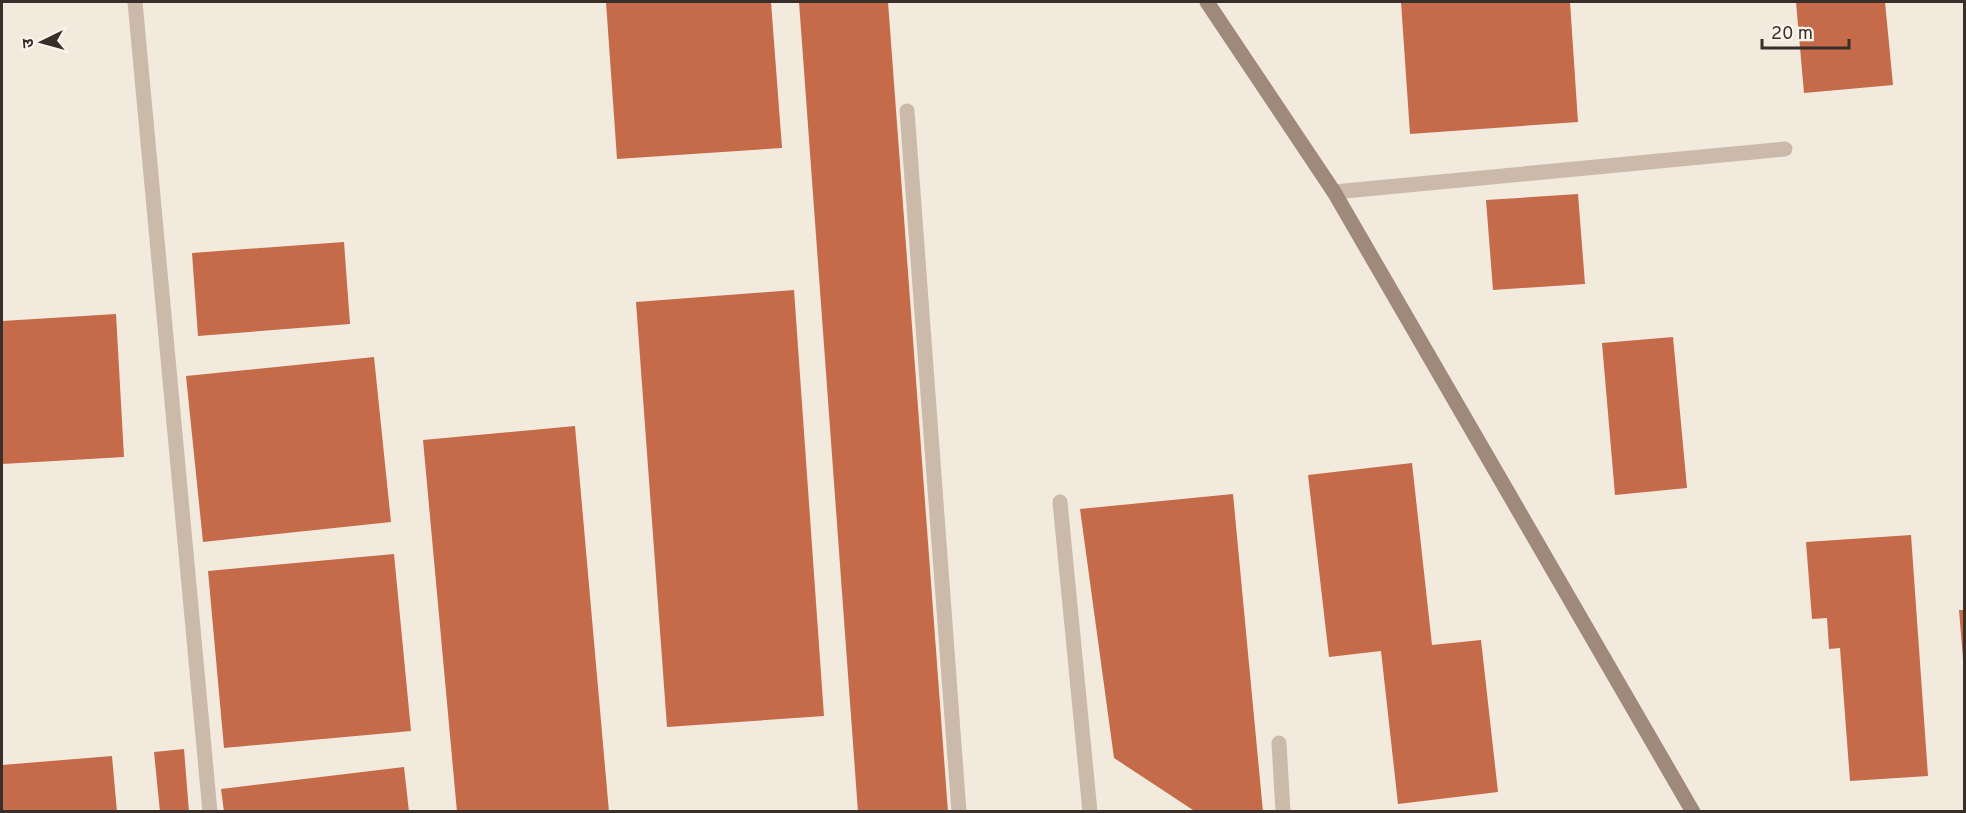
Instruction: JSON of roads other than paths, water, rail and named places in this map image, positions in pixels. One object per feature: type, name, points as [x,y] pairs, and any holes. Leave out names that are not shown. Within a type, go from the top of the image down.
[{"type":"street","points":[[135,2],[210,812]]},
{"type":"street","points":[[1208,2],[1334,192],[1693,812]]},
{"type":"street","points":[[907,111],[959,812]]},
{"type":"street","points":[[1334,192],[1785,149]]},
{"type":"street","points":[[1060,502],[1090,812]]},
{"type":"street","points":[[1279,743],[1283,812]]}]
